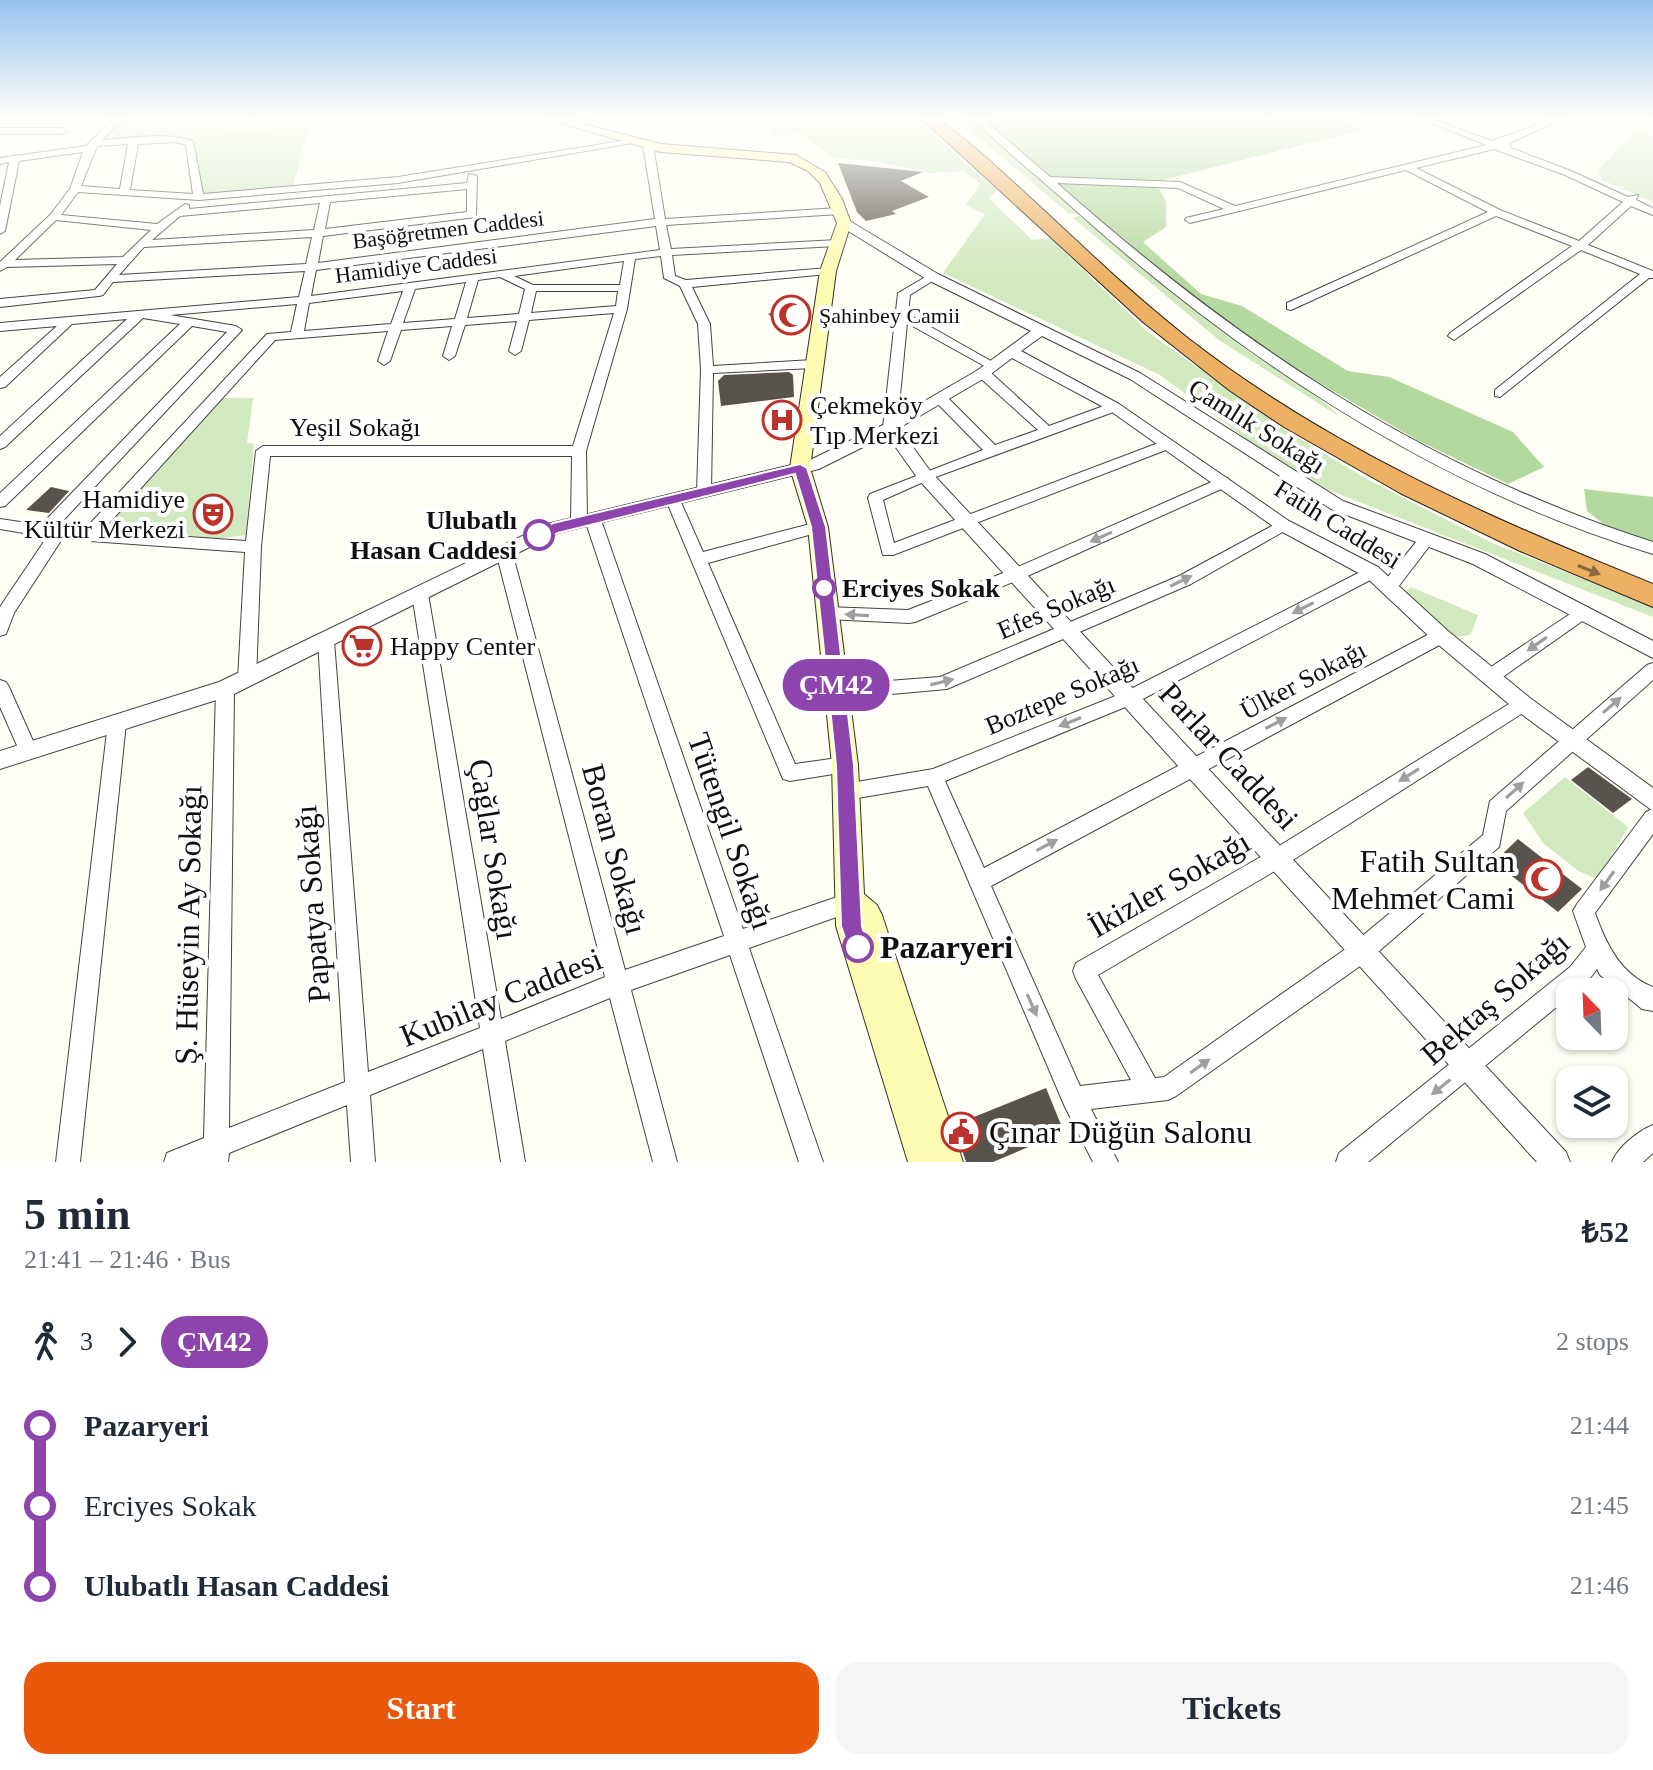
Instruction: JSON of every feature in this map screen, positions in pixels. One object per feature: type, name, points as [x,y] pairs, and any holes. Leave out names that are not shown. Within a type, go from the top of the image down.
[{"type":"highway","points":[[990,173],[1148,315],[1249,394],[1368,467],[1463,513],[1653,596]]},
{"type":"highway","points":[[1010,173],[1188,328],[1295,404],[1444,487],[1533,528],[1653,576]]},
{"type":"main road","points":[[821,173],[842,217],[828,271],[813,364],[806,466],[818,527],[845,765],[851,926],[925,1162]]},
{"type":"main road","points":[[806,466],[842,270],[837,243]]},
{"type":"main road","points":[[852,902],[867,915],[946,1162]]},
{"type":"street","points":[[0,231],[12,173]]},
{"type":"street","points":[[2,266],[54,217],[75,189],[81,173]]},
{"type":"street","points":[[125,190],[128,173]]},
{"type":"street","points":[[195,173],[199,197]]},
{"type":"street","points":[[75,189],[199,197],[444,173]]},
{"type":"street","points":[[141,244],[319,233],[472,215],[472,173]]},
{"type":"street","points":[[652,173],[670,278],[685,284],[828,271]]},
{"type":"street","points":[[1040,173],[1183,297],[1345,406],[1485,482],[1653,548]]},
{"type":"street","points":[[1190,220],[1381,173]]},
{"type":"street","points":[[1419,173],[1496,212],[1651,274]]},
{"type":"street","points":[[1569,173],[1653,205]]},
{"type":"street","points":[[1048,180],[1180,185],[1233,209]]},
{"type":"street","points":[[178,213],[325,202],[472,186]]},
{"type":"street","points":[[0,303],[99,293],[122,260],[157,227],[199,197]]},
{"type":"street","points":[[1632,199],[1653,212]]},
{"type":"street","points":[[1454,336],[1580,246],[1632,199]]},
{"type":"street","points":[[297,334],[325,202]]},
{"type":"street","points":[[1291,306],[1496,212]]},
{"type":"street","points":[[54,217],[157,227]]},
{"type":"street","name":"Başöğretmen Caddesi","points":[[109,279],[312,267],[660,222],[842,217]]},
{"type":"street","name":"Çamlık Sokağı","points":[[842,217],[933,277],[1135,376],[1337,505],[1479,559],[1653,650]]},
{"type":"street","name":"Hamidiye Caddesi","points":[[3,329],[71,319],[305,300],[667,252],[837,243]]},
{"type":"street","name":"Tütengil Sokağı","points":[[630,259],[621,309],[579,451],[586,522],[738,944],[811,1162]]},
{"type":"street","points":[[2,266],[122,260]]},
{"type":"street","points":[[1500,393],[1651,274]]},
{"type":"street","points":[[503,275],[531,288],[625,288]]},
{"type":"street","points":[[890,427],[904,317],[904,293],[933,277]]},
{"type":"street","points":[[449,356],[473,279]]},
{"type":"street","points":[[685,284],[704,324],[707,370],[704,491]]},
{"type":"street","points":[[384,361],[410,286]]},
{"type":"street","points":[[515,351],[521,316],[531,288]]},
{"type":"street","points":[[89,535],[271,337],[621,309]]},
{"type":"street","points":[[0,444],[140,314],[236,330],[52,531],[6,611],[0,629]]},
{"type":"street","points":[[904,317],[988,369],[1046,430]]},
{"type":"street","points":[[0,384],[71,319]]},
{"type":"street","points":[[0,502],[188,323]]},
{"type":"street","points":[[0,760],[225,689],[553,528],[806,466],[890,427],[988,369],[1041,330]]},
{"type":"street","name":"Fatih Caddesi","points":[[1012,352],[1114,407],[1283,525],[1372,572],[1441,636],[1523,704],[1653,801]]},
{"type":"street","points":[[707,370],[813,364]]},
{"type":"street","points":[[940,398],[994,452]]},
{"type":"street","points":[[1114,407],[925,476],[875,498],[888,551],[1166,445]]},
{"type":"street","name":"Parlar Caddesi","points":[[890,427],[925,476],[1556,1162]]},
{"type":"street","name":"Yeşil Sokağı","points":[[247,679],[253,547],[263,451],[579,451]]},
{"type":"street","points":[[826,613],[909,617],[1017,574],[1223,482]]},
{"type":"street","points":[[673,500],[790,773],[845,765]]},
{"type":"street","points":[[0,524],[89,535],[253,547]]},
{"type":"street","name":"Efes Sokağı","points":[[836,692],[941,684],[1185,580],[1283,525]]},
{"type":"street","points":[[700,559],[818,527]]},
{"type":"street","points":[[1389,587],[1426,540]]},
{"type":"street","name":"Boran Sokağı","points":[[504,552],[665,1162]]},
{"type":"street","name":"Boztepe Sokağı","points":[[846,791],[934,777],[1129,698],[1372,572]]},
{"type":"street","name":"Çağlar Sokağı","points":[[420,594],[513,1162]]},
{"type":"street","points":[[1491,676],[1582,612]]},
{"type":"street","name":"Ülker Sokağı","points":[[978,882],[1441,636]]},
{"type":"street","name":"Papatya Sokağı","points":[[326,641],[363,1162]]},
{"type":"street","points":[[1073,1099],[1168,1088],[1362,951],[1492,840],[1497,807],[1653,670]]},
{"type":"street","points":[[0,687],[28,750]]},
{"type":"street","name":"Ş. Hüseyin Ay Sokağı","points":[[216,1153],[225,689]]},
{"type":"street","name":"İkizler Sokağı","points":[[1149,1090],[1084,971],[1278,858],[1523,704]]},
{"type":"street","points":[[68,1162],[117,723]]},
{"type":"street","points":[[934,777],[1073,1099],[1106,1162]]},
{"type":"street","name":"Bektaş Sokağı","points":[[1348,1162],[1578,975],[1598,950],[1584,911],[1653,818]]},
{"type":"street","name":"Kubilay Caddesi","points":[[176,1162],[216,1153],[357,1088],[619,983],[852,902]]},
{"type":"street","points":[[1598,950],[1608,967],[1650,1001],[1653,998]]},
{"type":"street","points":[[1624,1162],[1653,1137]]},
{"type":"green space","points":[[198,173],[297,173],[293,187],[203,194]]},
{"type":"green space","points":[[967,173],[978,173],[997,190],[989,198],[1032,240],[1050,238],[1148,332],[1279,426],[1363,477],[1492,543],[1653,606],[1653,617],[1326,489],[1248,440],[1160,375],[943,273],[985,214],[966,205],[980,184]]},
{"type":"green space","points":[[1021,173],[1037,173],[1212,323],[1310,391],[1340,417],[1219,340],[1073,218],[1081,215],[1068,213]]},
{"type":"green space","points":[[1046,173],[1190,173],[1155,182],[1166,201],[1166,227],[1143,242],[1201,294],[1242,306],[1348,371],[1389,377],[1513,432],[1544,467],[1508,484],[1417,440],[1299,371],[1214,314],[1129,246]]},
{"type":"green space","points":[[1599,173],[1653,173],[1653,202],[1602,180]]},
{"type":"green space","points":[[219,398],[253,398],[247,443],[254,444],[246,535],[215,539],[102,526]]},
{"type":"green space","points":[[1584,489],[1653,497],[1653,541],[1610,529],[1587,511]]},
{"type":"green space","points":[[1411,587],[1478,615],[1471,634],[1451,636],[1433,627],[1402,597]]},
{"type":"green space","points":[[1565,777],[1628,827],[1598,880],[1577,870],[1543,843],[1523,813]]},
{"type":"building","points":[[842,173],[920,173],[901,181],[929,197],[892,211],[896,214],[866,221],[857,212]]},
{"type":"building","name":"Şahinbey Camii","points":[[797,303],[810,314],[810,318],[787,328],[768,314]]},
{"type":"building","points":[[789,372],[793,375],[794,397],[721,406],[718,381],[724,375]]},
{"type":"building","points":[[51,487],[69,491],[49,513],[26,510]]},
{"type":"building","points":[[1588,767],[1632,799],[1613,813],[1571,780]]},
{"type":"building","name":"Fatih Sultan Mehmet Cami","points":[[1518,839],[1582,889],[1558,912],[1494,862]]},
{"type":"building","points":[[1046,1088],[1064,1132],[993,1162],[966,1162],[954,1125]]},
{"type":"bus line","name":"ÇM42","points":[[539,535],[553,528],[800,468],[818,527],[845,765],[851,926],[858,947]]},
{"type":"place","name":"Şahinbey Camii","points":[[791,315]]},
{"type":"place","name":"Çekmeköy Tıp Merkezi","points":[[782,420]]},
{"type":"place","name":"Hamidiye Kültür Merkezi","points":[[213,514]]},
{"type":"place","name":"Ulubatlı Hasan Caddesi","points":[[539,535]]},
{"type":"place","name":"Erciyes Sokak","points":[[824,588]]},
{"type":"place","name":"Happy Center","points":[[362,646]]},
{"type":"place","name":"Fatih Sultan Mehmet Cami","points":[[1543,879]]},
{"type":"place","name":"Pazaryeri","points":[[858,947]]},
{"type":"place","name":"Çınar Düğün Salonu","points":[[961,1132]]}]
